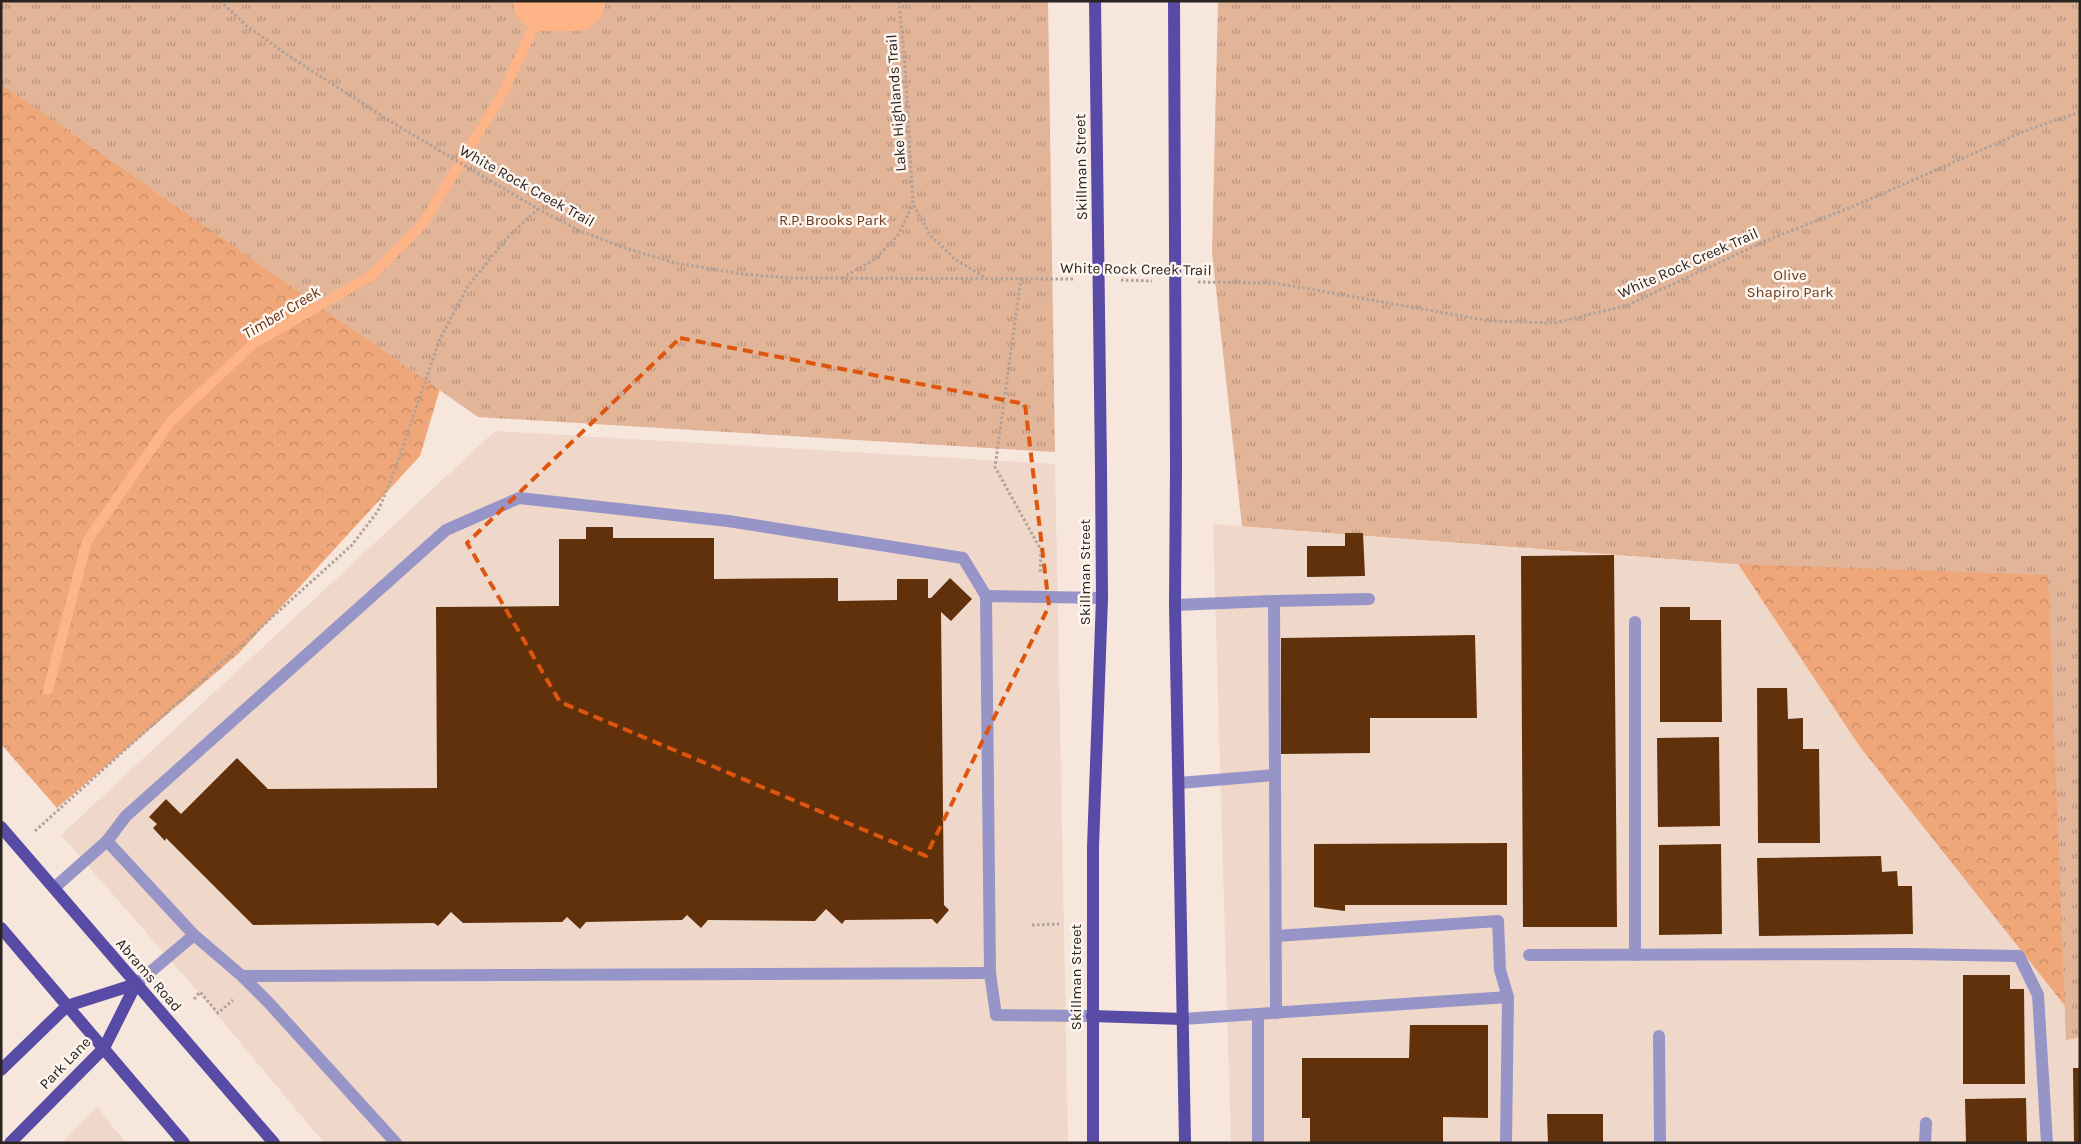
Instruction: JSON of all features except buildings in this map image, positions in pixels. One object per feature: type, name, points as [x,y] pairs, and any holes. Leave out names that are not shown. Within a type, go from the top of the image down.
[{"type":"main road","name":"Skillman Street","points":[[1094,1143],[1092,1016],[1093,846],[1102,598],[1102,467],[1095,1]]},
{"type":"main road","points":[[1174,1],[1176,605],[1185,1143]]},
{"type":"main road","name":"Abrams Road","points":[[1,827],[274,1143]]},
{"type":"main road","points":[[1,928],[184,1143]]},
{"type":"main road","points":[[1,1070],[67,1006],[136,984]]},
{"type":"main road","name":"Park Lane","points":[[10,1143],[104,1048],[136,984]]},
{"type":"main road","points":[[1092,1016],[1182,1019]]},
{"type":"lane","points":[[54,888],[107,841],[126,816],[446,530],[519,498],[728,520],[963,558],[986,596],[990,973],[996,1015],[1092,1016]]},
{"type":"lane","points":[[986,596],[1102,598]]},
{"type":"lane","points":[[1176,605],[1369,599]]},
{"type":"lane","points":[[1274,601],[1276,1013]]},
{"type":"lane","points":[[1635,622],[1635,955]]},
{"type":"lane","points":[[1178,783],[1275,775]]},
{"type":"lane","points":[[107,841],[194,936],[242,976],[269,1003],[396,1143]]},
{"type":"lane","points":[[1276,936],[1498,921],[1500,970],[1508,997],[1506,1143]]},
{"type":"lane","points":[[136,984],[194,936]]},
{"type":"lane","points":[[1529,955],[1910,954],[2018,956],[2038,995],[2047,1143]]},
{"type":"lane","points":[[242,976],[990,973]]},
{"type":"lane","points":[[1182,1019],[1508,997]]},
{"type":"lane","points":[[1258,1014],[1258,1143]]},
{"type":"lane","points":[[1659,1036],[1660,1143]]},
{"type":"lane","points":[[1925,1143],[1926,1123]]},
{"type":"path","name":"White Rock Creek Trail","points":[[220,1],[247,26],[289,56],[390,121],[580,231],[622,247],[675,262],[742,274],[791,278],[1021,278],[1079,280]]},
{"type":"path","name":"Lake Highlands Trail","points":[[900,1],[913,204],[930,235],[956,260],[987,278]]},
{"type":"path","name":"White Rock Creek Trail","points":[[1197,282],[1275,283],[1490,321],[1556,324],[1628,305],[1763,242],[2027,130],[2080,112]]},
{"type":"path","name":"Lake Highlands Trail","points":[[842,278],[875,258],[898,234],[913,204]]},
{"type":"path","points":[[18,847],[352,544],[378,511],[396,467],[439,340],[468,286],[507,238],[538,208]]},
{"type":"path","points":[[1021,278],[995,467],[1041,550],[1040,597]]},
{"type":"path","name":"White Rock Creek Trail","points":[[1118,280],[1158,281]]},
{"type":"path","points":[[1032,925],[1059,924]]},
{"type":"path","points":[[194,999],[200,992],[218,1012],[233,1000]]},
{"type":"highlighted area","points":[[680,338],[1025,404],[1049,606],[926,856],[560,702],[467,543]]},
{"type":"shaded area","points":[[495,431],[1055,464],[1068,1143],[324,1143],[199,993],[61,835]]},
{"type":"shaded area","points":[[1213,524],[1738,564],[1860,747],[2065,1006],[2066,1040],[2080,1037],[2080,1143],[1231,1143]]},
{"type":"shaded area","points":[[97,1107],[126,1143],[62,1143]]},
{"type":"green space","points":[[1,1],[456,335],[420,456],[238,654],[57,808],[1,744]]},
{"type":"green space","name":"R.P. Brooks Park","points":[[1,1],[1048,1],[1055,452],[478,417],[1,84]]},
{"type":"green space","name":"Olive Shapiro Park","points":[[1218,1],[2080,1],[2080,1037],[2066,1040],[2048,575],[1738,564],[1242,526],[1212,252]]},
{"type":"green space","points":[[2055,212],[2080,1037],[2066,1040],[2065,1006],[1860,747],[1738,564],[1242,526]]},
{"type":"waterway","points":[[543,1],[575,1]]},
{"type":"waterway","name":"Timber Creek","points":[[48,690],[87,541],[171,421],[253,344],[371,276],[423,224],[503,93],[545,2]]}]
